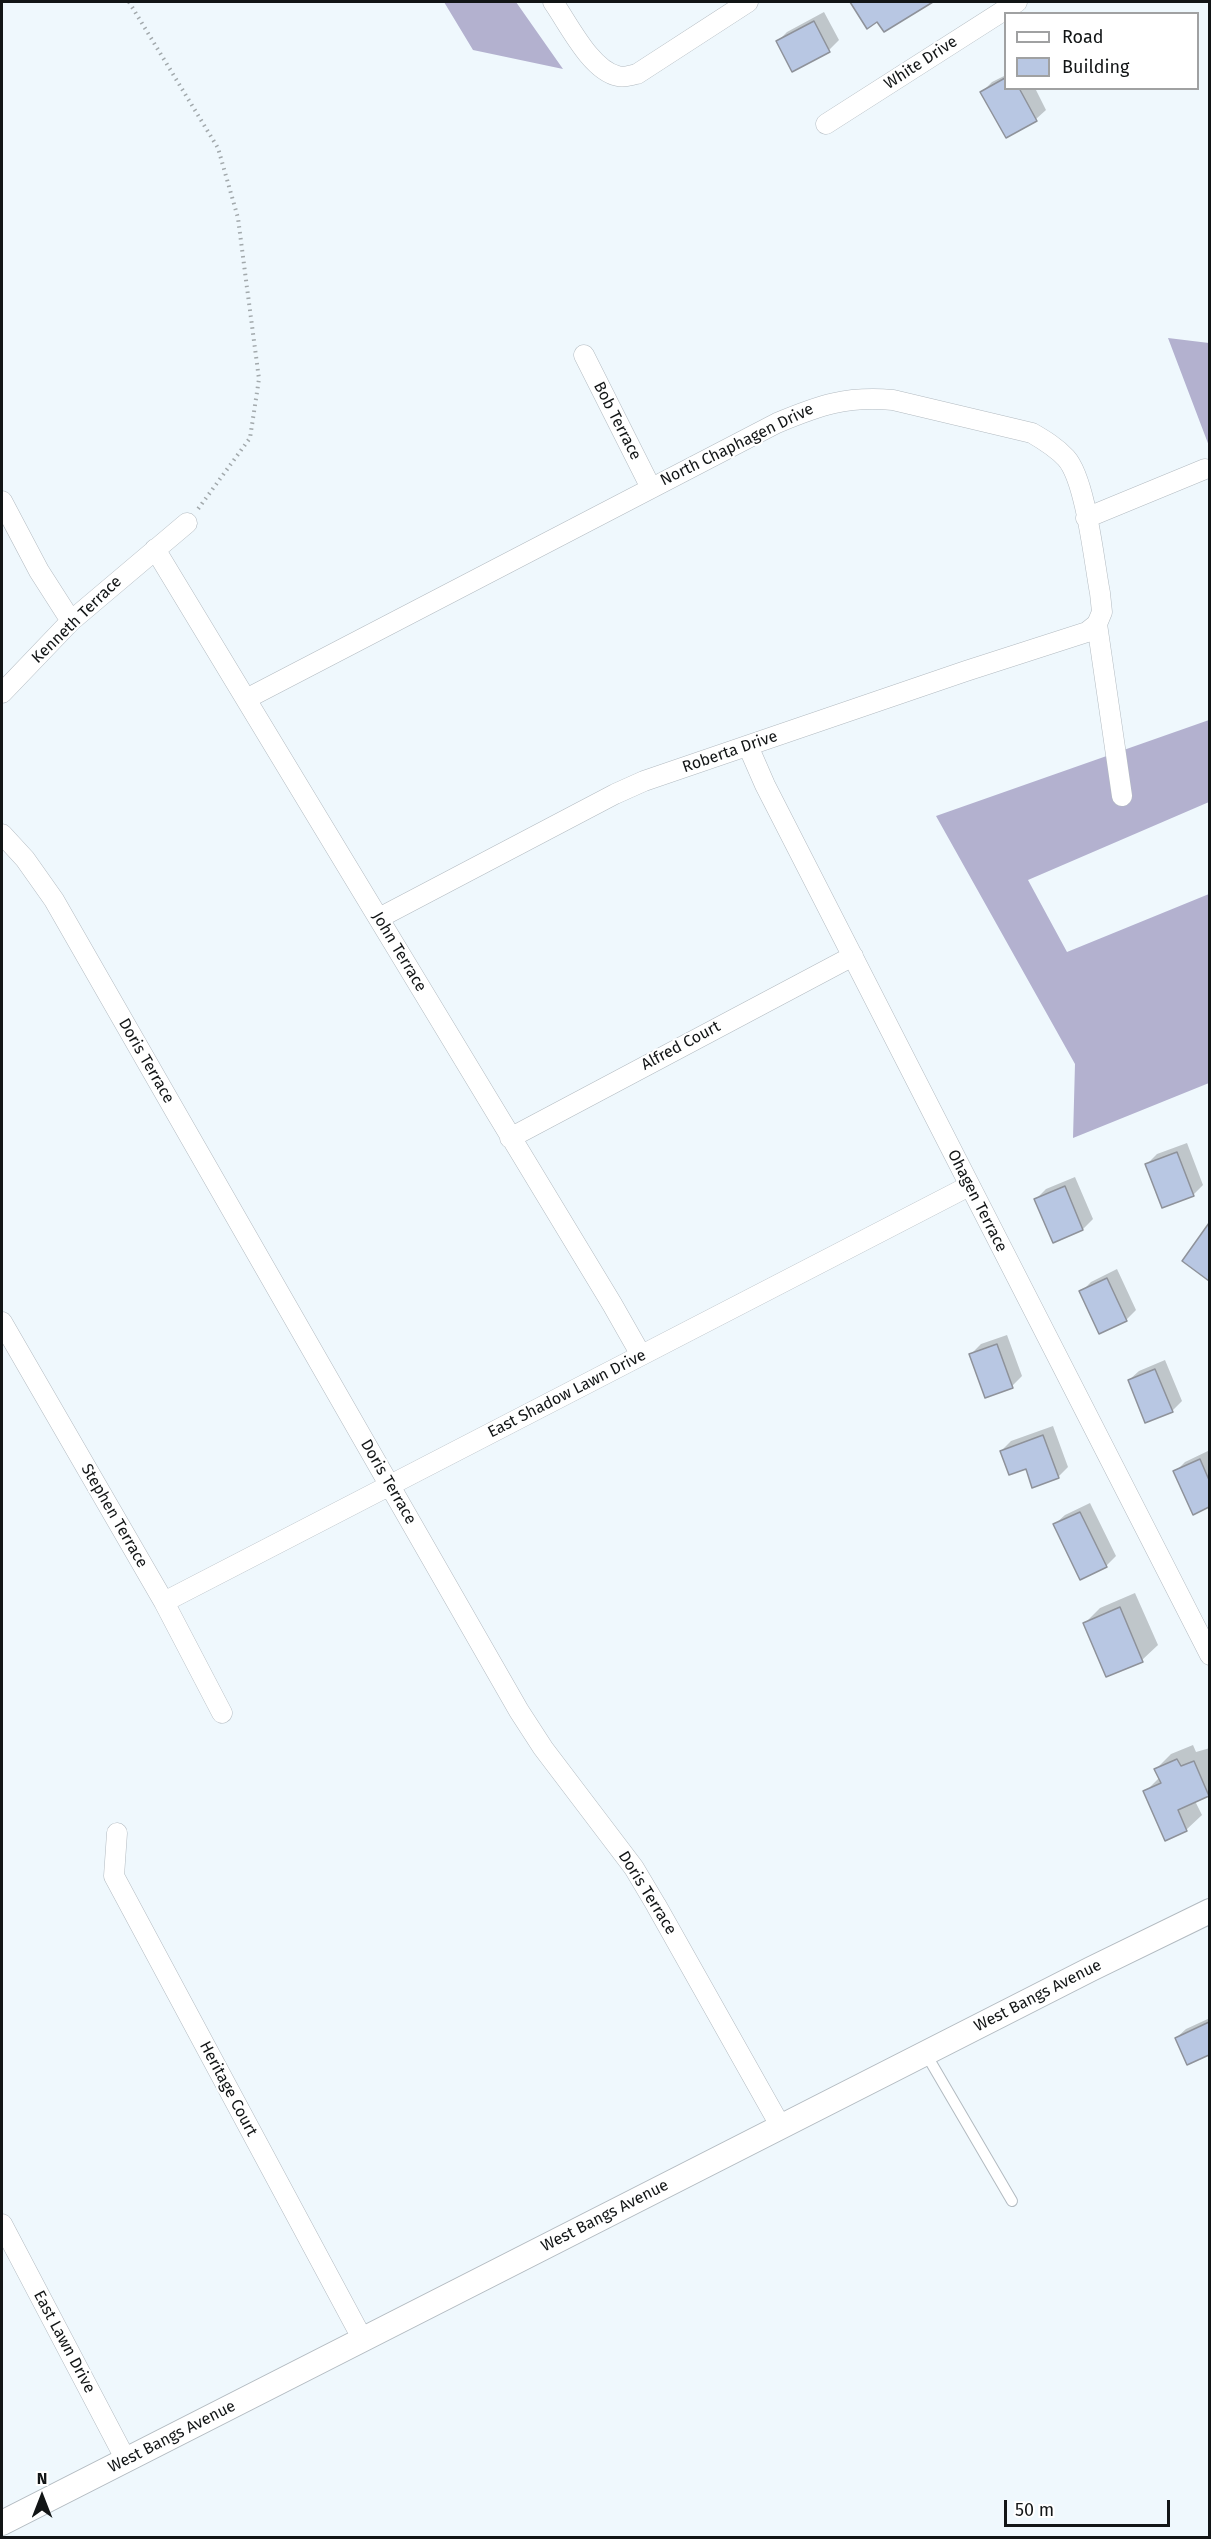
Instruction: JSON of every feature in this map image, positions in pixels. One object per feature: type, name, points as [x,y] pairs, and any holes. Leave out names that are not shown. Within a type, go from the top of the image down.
[{"type":"street","points":[[553,2],[592,60],[607,72],[618,76],[637,74],[748,2]]},
{"type":"street","name":"White Drive","points":[[825,124],[1017,2]]},
{"type":"street","name":"Bob Terrace","points":[[584,355],[651,488]]},
{"type":"street","name":"North Chaphagen Drive","points":[[246,699],[777,423],[819,405],[870,398],[893,400],[1032,433],[1048,442],[1067,459],[1077,478],[1101,603],[1102,612],[1097,624],[1122,795]]},
{"type":"street","points":[[1086,518],[1205,469]]},
{"type":"street","points":[[2,501],[39,571],[70,621]]},
{"type":"street","name":"Kenneth Terrace","points":[[2,693],[70,621],[187,523]]},
{"type":"street","name":"John Terrace","points":[[155,549],[641,1355]]},
{"type":"street","name":"Roberta Drive","points":[[379,918],[644,781],[966,671],[1088,632],[1097,624]]},
{"type":"street","name":"Ohagen Terrace","points":[[747,746],[765,786],[1209,1655]]},
{"type":"street","name":"Doris Terrace","points":[[2,834],[25,859],[54,900],[519,1711],[543,1748],[634,1868],[781,2127]]},
{"type":"street","name":"Alfred Court","points":[[510,1138],[853,956]]},
{"type":"street","name":"East Shadow Lawn Drive","points":[[164,1602],[969,1186]]},
{"type":"street","name":"Stephen Terrace","points":[[2,1322],[164,1602],[222,1713]]},
{"type":"street","name":"Heritage Court","points":[[117,1833],[114,1876],[363,2340]]},
{"type":"street","name":"West Bangs Avenue","points":[[2,2523],[1209,1911]]},
{"type":"street","name":"East Lawn Drive","points":[[2,2224],[126,2460]]},
{"type":"lane","points":[[926,2054],[1012,2201]]},
{"type":"path","points":[[129,2],[218,148],[238,218],[259,379],[250,438],[187,523]]},
{"type":"shaded area","points":[[444,2],[516,2],[563,69],[473,50]]},
{"type":"shaded area","points":[[1168,338],[1209,343],[1209,446]]},
{"type":"shaded area","points":[[1209,720],[1209,802],[1028,880],[1067,952],[1209,894],[1209,1083],[1073,1138],[1075,1064],[936,816]]},
{"type":"building","points":[[850,2],[933,2],[884,32],[877,22],[867,29]]},
{"type":"building","points":[[814,21],[830,52],[792,72],[776,41]]},
{"type":"building","points":[[1004,79],[1004,90],[1020,90],[1037,121],[1006,138],[980,92]]},
{"type":"building","points":[[1177,1152],[1194,1196],[1162,1208],[1145,1164]]},
{"type":"building","points":[[1065,1186],[1083,1230],[1053,1243],[1034,1199]]},
{"type":"building","points":[[1209,1223],[1209,1281],[1182,1261]]},
{"type":"building","points":[[1107,1278],[1127,1321],[1099,1334],[1079,1291]]},
{"type":"building","points":[[997,1344],[1013,1388],[985,1398],[969,1354]]},
{"type":"building","points":[[1155,1369],[1173,1412],[1145,1423],[1128,1380]]},
{"type":"building","points":[[1043,1435],[1059,1478],[1032,1488],[1026,1469],[1009,1475],[1000,1451]]},
{"type":"building","points":[[1200,1459],[1209,1480],[1209,1507],[1193,1515],[1173,1471]]},
{"type":"building","points":[[1080,1512],[1107,1567],[1080,1580],[1053,1524]]},
{"type":"building","points":[[1120,1607],[1143,1662],[1106,1677],[1083,1623]]},
{"type":"building","points":[[1177,1759],[1181,1766],[1194,1761],[1209,1796],[1178,1810],[1187,1831],[1165,1841],[1143,1791],[1161,1783],[1154,1769]]},
{"type":"building","points":[[1209,2022],[1209,2055],[1187,2065],[1175,2038]]}]
